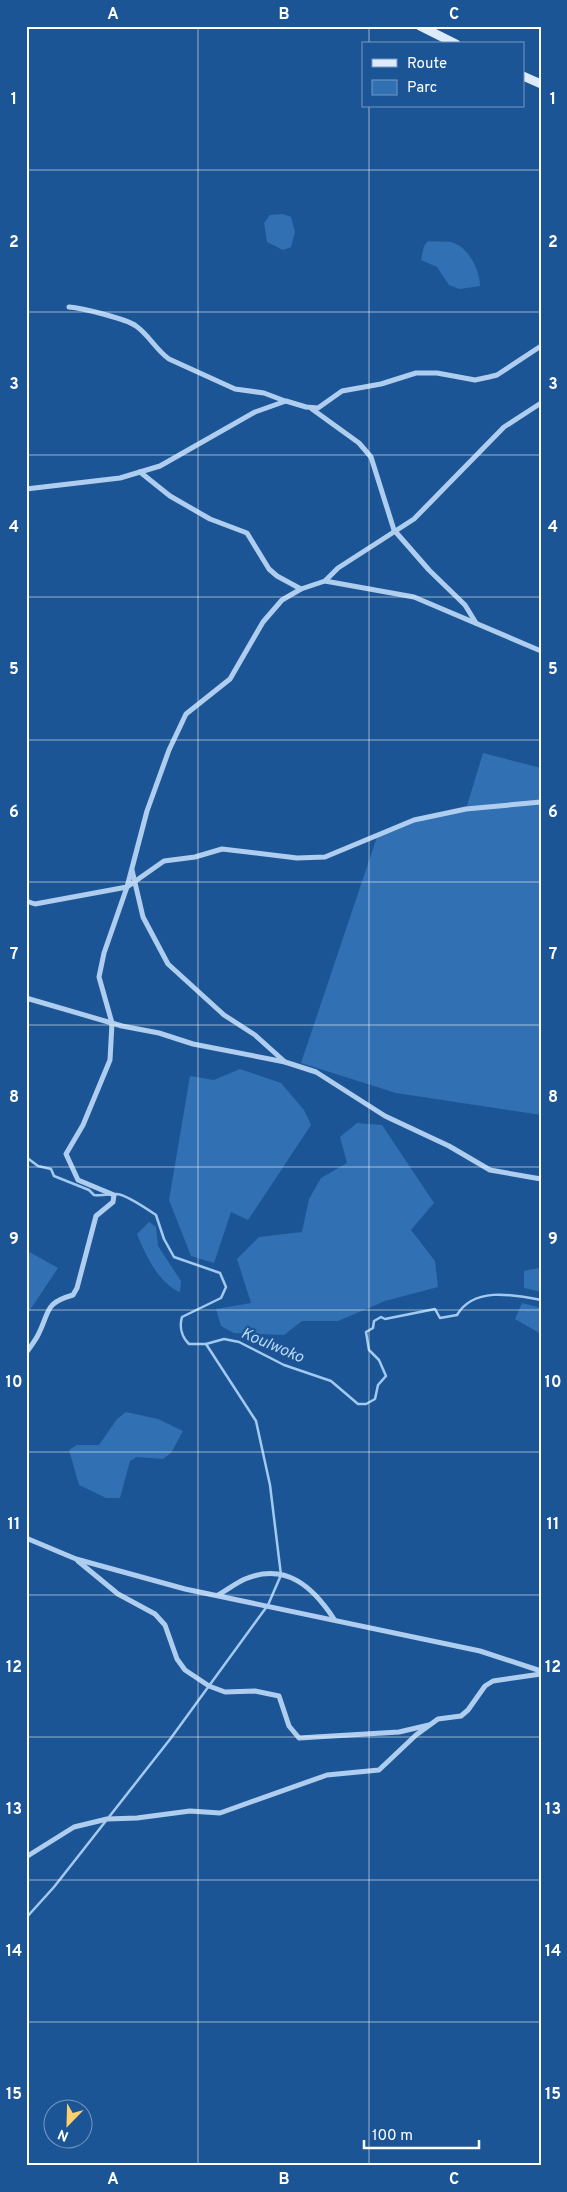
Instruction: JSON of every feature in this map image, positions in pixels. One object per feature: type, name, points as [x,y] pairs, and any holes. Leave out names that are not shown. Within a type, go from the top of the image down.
[{"type":"main road","points":[[420,26],[452,42]]},
{"type":"main road","points":[[524,76],[541,84]]},
{"type":"street","points":[[69,308],[88,309],[135,324],[160,353],[169,359],[235,388],[264,393],[311,408],[359,443],[371,457],[396,532],[429,570],[465,605],[476,623]]},
{"type":"street","points":[[311,408],[323,406],[342,391],[381,384],[416,373],[437,372],[475,380],[489,377],[497,374],[541,346]]},
{"type":"street","points":[[26,489],[76,484],[140,472],[160,466],[255,412],[286,401]]},
{"type":"street","points":[[26,1353],[39,1334],[47,1309],[57,1299],[73,1296],[77,1288],[96,1216],[113,1202],[114,1195],[108,1191],[78,1180],[66,1154],[83,1125],[110,1060],[112,1023],[99,977],[104,953],[127,887],[147,811],[169,750],[186,714],[230,679],[262,622],[282,600],[301,589],[325,581],[338,568],[414,519],[455,480],[504,427],[541,403]]},
{"type":"street","points":[[140,472],[170,496],[210,520],[247,533],[269,569],[277,576],[301,589]]},
{"type":"street","points":[[325,581],[414,597],[541,651]]},
{"type":"street","points":[[26,901],[35,904],[127,887],[164,861],[195,857],[222,848],[297,858],[325,857],[414,820],[466,809],[541,802]]},
{"type":"street","points":[[132,870],[143,917],[168,964],[224,1015],[255,1035],[285,1062]]},
{"type":"street","points":[[26,998],[193,1044],[285,1062],[316,1072],[385,1116],[449,1146],[490,1170],[541,1179]]},
{"type":"street","points":[[26,1538],[76,1559],[185,1588],[480,1651],[541,1673]]},
{"type":"street","points":[[76,1559],[118,1594],[155,1614],[164,1625],[177,1658],[185,1670],[209,1686],[225,1692],[255,1691],[279,1696],[288,1726],[299,1738],[399,1732],[430,1724]]},
{"type":"street","points":[[218,1595],[245,1579],[266,1573],[281,1575],[296,1579],[309,1588],[334,1619]]},
{"type":"street","points":[[26,1857],[74,1827],[107,1819],[137,1818],[190,1811],[220,1813],[327,1775],[379,1770],[430,1724],[438,1719],[461,1716],[468,1710],[484,1686],[493,1681],[541,1673]]},
{"type":"green space","points":[[283,214],[291,217],[295,232],[291,247],[283,250],[267,242],[264,223],[270,215]]},
{"type":"green space","points":[[428,241],[451,242],[463,248],[475,266],[480,286],[460,289],[449,285],[437,267],[421,260],[424,246]]},
{"type":"green space","points":[[483,753],[541,768],[541,1115],[396,1093],[301,1063],[378,834],[414,820],[466,809]]},
{"type":"green space","points":[[240,1069],[281,1083],[304,1110],[311,1125],[248,1220],[231,1212],[214,1263],[191,1256],[169,1200],[190,1076],[214,1080]]},
{"type":"green space","points":[[357,1123],[382,1125],[434,1203],[411,1230],[435,1261],[438,1287],[385,1301],[338,1321],[302,1321],[284,1335],[234,1333],[221,1326],[216,1309],[251,1303],[237,1259],[259,1237],[302,1232],[309,1199],[321,1178],[347,1163],[340,1137]]},
{"type":"green space","points":[[149,1222],[156,1227],[158,1246],[181,1281],[180,1292],[172,1288],[159,1275],[140,1242],[137,1234]]},
{"type":"green space","points":[[26,1250],[58,1268],[26,1316]]},
{"type":"green space","points":[[541,1263],[541,1292],[524,1288],[524,1271],[539,1268]]},
{"type":"green space","points":[[522,1303],[541,1308],[541,1334],[515,1319]]},
{"type":"green space","points":[[126,1412],[158,1419],[183,1431],[171,1453],[163,1459],[137,1457],[130,1461],[120,1498],[106,1498],[79,1485],[69,1450],[77,1445],[99,1445],[117,1419]]},
{"type":"waterway","name":"Koulwoko","points":[[26,1157],[38,1166],[51,1169],[54,1176],[89,1190],[94,1195],[117,1194],[137,1203],[156,1215],[164,1239],[174,1257],[220,1273],[226,1287],[221,1298],[182,1317],[182,1332],[189,1344],[206,1344],[224,1339],[239,1342],[284,1365],[331,1381],[358,1404],[366,1404],[375,1399],[378,1385],[386,1376],[379,1360],[369,1350],[366,1332],[373,1328],[374,1321],[381,1317],[385,1319],[435,1309],[440,1318],[457,1315],[464,1306],[484,1296],[507,1295],[541,1300]]},
{"type":"waterway","points":[[26,1918],[54,1887],[171,1738],[268,1605],[281,1575],[270,1485],[256,1421],[206,1344]]}]
